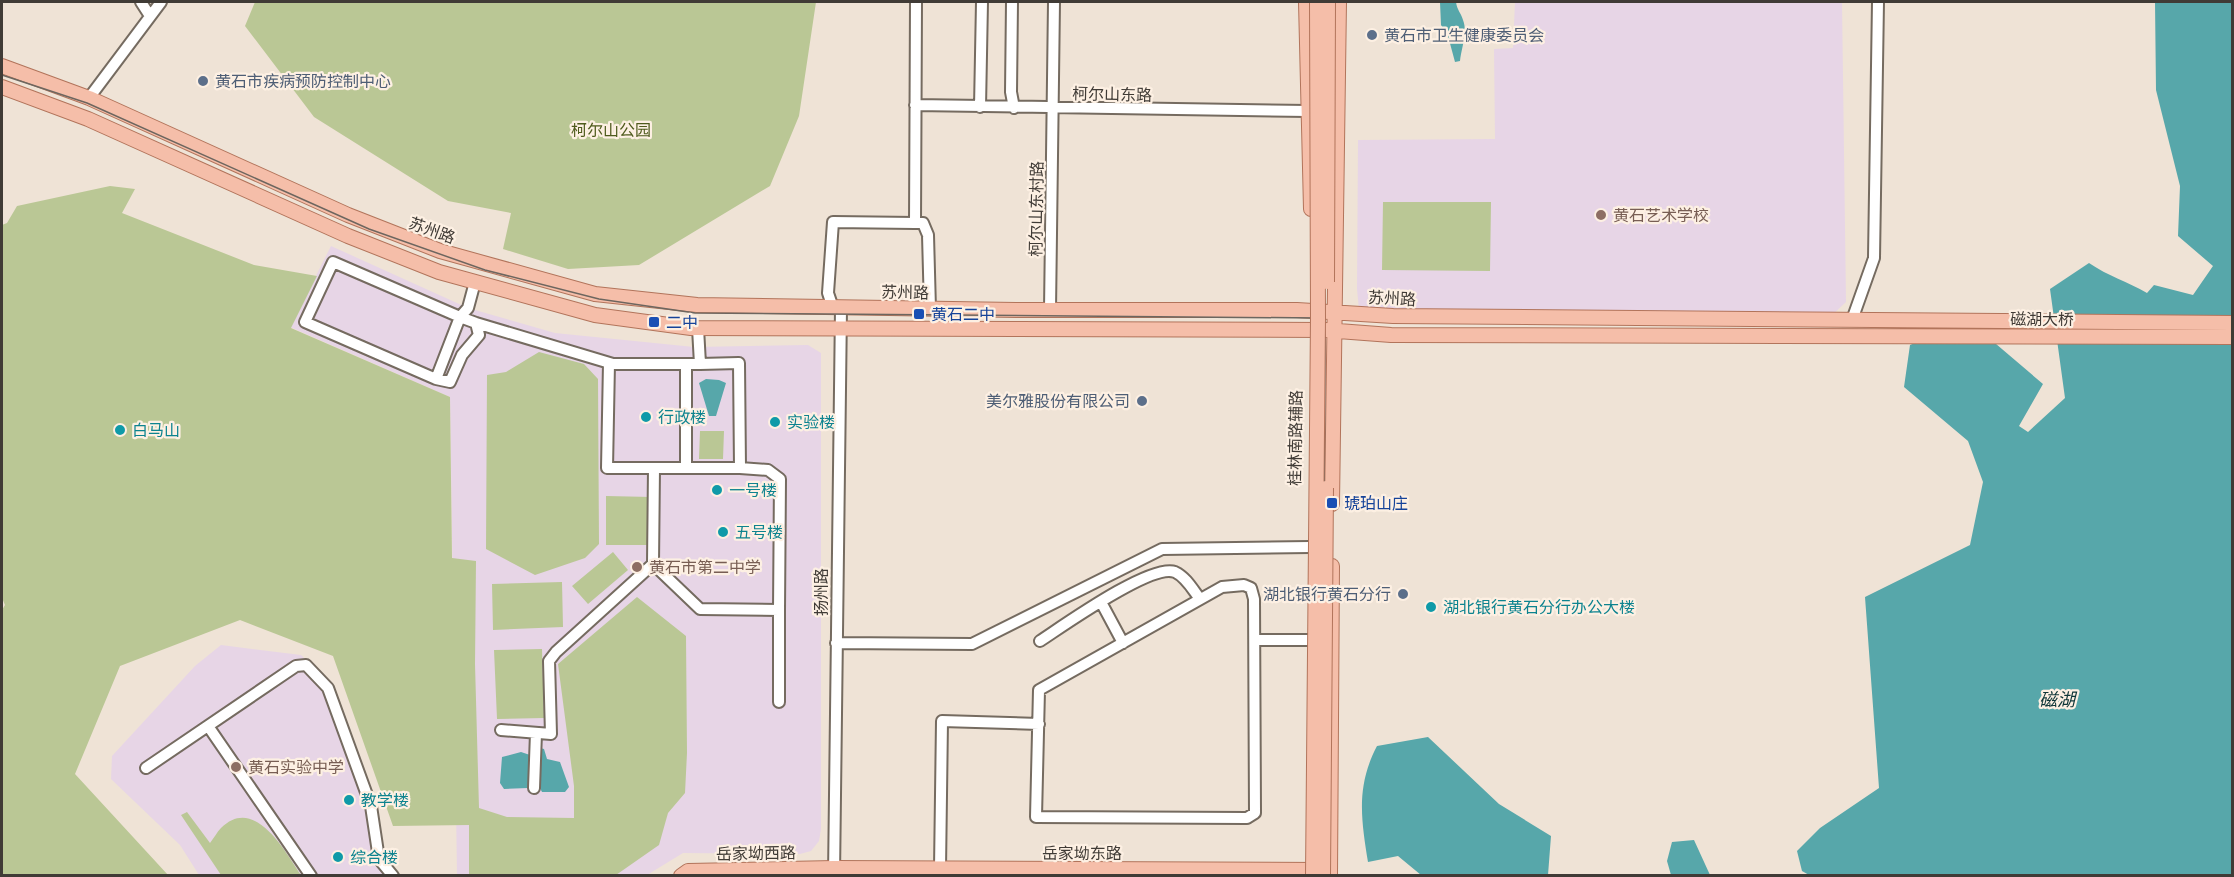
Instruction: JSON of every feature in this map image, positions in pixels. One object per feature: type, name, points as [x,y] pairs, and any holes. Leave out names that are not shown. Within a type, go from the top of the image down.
[{"type":"main road","name":"桂林南路辅路","points":[[1306,2],[1314,310],[1310,640],[1320,874]]},
{"type":"main road","points":[[1317,2],[1320,874]]},
{"type":"main road","points":[[1320,874],[1328,2]]},
{"type":"main road","points":[[1320,874],[1339,2]]},
{"type":"main road","name":"苏州路","points":[[2,66],[89,98],[338,210],[451,254],[595,294],[696,305],[1050,310],[1333,310],[1393,316],[1852,328]]},
{"type":"main road","points":[[2,87],[88,119],[348,236],[440,272],[595,315],[699,328],[1314,330],[1391,335],[1852,328]]},
{"type":"main road","name":"磁湖大桥","points":[[1852,328],[2232,323]]},
{"type":"main road","name":"磁湖大桥","points":[[1852,328],[2232,337]]},
{"type":"main road","name":"岳家坳东路","points":[[834,872],[939,869],[1320,874]]},
{"type":"main road","name":"岳家坳西路","points":[[686,874],[834,872]]},
{"type":"street","points":[[141,2],[150,16]]},
{"type":"street","points":[[89,98],[161,2]]},
{"type":"street","points":[[916,2],[915,224],[923,223],[928,235],[930,309]]},
{"type":"street","points":[[980,107],[982,2]]},
{"type":"street","points":[[1012,2],[1011,92],[1014,108]]},
{"type":"street","name":"柯尔山东村路","points":[[1050,310],[1054,2]]},
{"type":"street","points":[[1852,328],[1874,258],[1878,2]]},
{"type":"street","name":"柯尔山东路","points":[[915,105],[1308,111]]},
{"type":"street","name":"扬州路","points":[[834,872],[840,329],[837,308],[828,293],[833,222],[915,224]]},
{"type":"street","points":[[476,323],[479,335],[462,355],[450,382],[436,379],[305,322],[333,262],[476,323],[609,363],[739,363],[740,468]]},
{"type":"street","points":[[436,379],[460,317],[468,308],[475,282]]},
{"type":"street","points":[[699,328],[700,364]]},
{"type":"street","points":[[609,363],[607,468],[740,468],[768,470],[780,479],[779,702]]},
{"type":"street","points":[[686,364],[686,468]]},
{"type":"street","points":[[654,468],[653,564],[700,609],[779,610]]},
{"type":"street","points":[[836,642],[972,645],[1162,549],[1310,547]]},
{"type":"street","points":[[501,730],[551,734],[549,661],[556,652],[653,564]]},
{"type":"street","points":[[1040,641],[1101,602],[1136,582],[1160,572],[1174,572],[1180,576],[1200,599]]},
{"type":"street","points":[[1244,585],[1251,588],[1254,599],[1255,640],[1255,813],[1247,818],[1036,817],[1040,690],[1222,587],[1244,585]]},
{"type":"street","points":[[1101,602],[1122,643]]},
{"type":"street","points":[[1255,640],[1310,640]]},
{"type":"street","points":[[146,768],[296,666],[308,667],[328,688],[371,807],[379,859],[393,876]]},
{"type":"street","points":[[939,869],[942,721],[1039,724]]},
{"type":"street","points":[[208,726],[311,876]]},
{"type":"street","points":[[534,783],[536,733]]},
{"type":"shaded area","name":"黄石艺术学校","points":[[1515,2],[1842,2],[1846,302],[1829,318],[1359,310],[1357,289],[1358,140],[1495,139],[1494,49],[1513,48]]},
{"type":"shaded area","name":"黄石市第二中学","points":[[331,246],[468,308],[555,333],[694,347],[808,345],[821,353],[821,829],[819,841],[811,851],[800,854],[683,853],[647,875],[457,875],[450,397],[290,327]]},
{"type":"shaded area","name":"黄石实验中学","points":[[221,645],[301,655],[330,683],[383,858],[395,875],[199,875],[180,845],[111,779],[112,756],[195,666]]},
{"type":"green space","name":"柯尔山公园","points":[[255,2],[816,2],[799,116],[770,186],[639,265],[568,269],[503,249],[511,213],[448,201],[314,117],[245,26]]},
{"type":"green space","points":[[110,186],[135,189],[122,213],[254,265],[317,276],[291,328],[450,397],[452,558],[476,561],[475,664],[479,808],[507,817],[574,818],[574,786],[558,664],[637,597],[686,636],[685,793],[668,813],[659,845],[616,875],[469,875],[469,825],[393,826],[333,656],[240,620],[120,666],[75,774],[168,875],[2,875],[2,610],[5,605],[2,598],[2,225],[7,223],[17,206]]},
{"type":"green space","points":[[1383,202],[1491,202],[1490,271],[1382,270]]},
{"type":"green space","points":[[539,352],[584,364],[598,379],[599,544],[585,558],[535,575],[486,549],[487,375],[506,372]]},
{"type":"green space","points":[[700,431],[724,431],[723,459],[699,459]]},
{"type":"green space","points":[[606,496],[652,497],[651,545],[606,545]]},
{"type":"green space","points":[[613,552],[628,570],[588,604],[572,586]]},
{"type":"green space","points":[[562,582],[563,627],[493,630],[492,584]]},
{"type":"green space","points":[[542,649],[544,718],[497,719],[494,650]]},
{"type":"green space","points":[[187,812],[210,843],[221,828],[234,819],[246,818],[257,822],[278,841],[301,875],[221,875],[181,815]]},
{"type":"water","points":[[1440,2],[1456,2],[1463,20],[1465,35],[1460,61],[1455,62],[1448,36],[1441,25]]},
{"type":"water","name":"磁湖","points":[[2155,2],[2232,2],[2232,875],[1809,875],[1802,871],[1797,851],[1820,828],[1879,788],[1865,597],[1970,545],[1983,482],[1968,441],[1904,387],[1910,345],[1938,333],[1989,338],[2043,384],[2019,426],[2028,432],[2065,398],[2050,289],[2089,263],[2147,293],[2154,285],[2193,295],[2213,266],[2178,236],[2180,186],[2156,90]]},
{"type":"water","points":[[706,379],[726,383],[716,416],[709,416],[699,383]]},
{"type":"water","points":[[1428,737],[1499,804],[1551,836],[1548,875],[1421,875],[1398,856],[1368,862],[1362,817],[1363,789],[1370,761],[1377,746]]},
{"type":"water","points":[[540,748],[544,749],[547,759],[560,762],[569,787],[565,792],[542,792],[539,786]]},
{"type":"water","points":[[521,752],[530,755],[530,785],[528,788],[504,789],[500,783],[502,757]]},
{"type":"water","points":[[1694,840],[1710,875],[1671,875],[1667,861],[1672,842]]},
{"type":"tram line","points":[[2,75],[87,103],[369,229],[485,270],[599,299],[695,313],[1318,318],[1324,323],[1325,339],[1322,876]]},
{"type":"place","name":"黄石市卫生健康委员会","points":[[1372,35]]},
{"type":"place","name":"黄石市疾病预防控制中心","points":[[203,81]]},
{"type":"place","name":"黄石艺术学校","points":[[1601,215]]},
{"type":"place","name":"黄石二中","points":[[919,314]]},
{"type":"place","name":"二中","points":[[654,322]]},
{"type":"place","name":"美尔雅股份有限公司","points":[[1142,401]]},
{"type":"place","name":"行政楼","points":[[646,417]]},
{"type":"place","name":"实验楼","points":[[775,422]]},
{"type":"place","name":"白马山","points":[[120,430]]},
{"type":"place","name":"一号楼","points":[[717,490]]},
{"type":"place","name":"琥珀山庄","points":[[1332,503]]},
{"type":"place","name":"五号楼","points":[[723,532]]},
{"type":"place","name":"黄石市第二中学","points":[[637,567]]},
{"type":"place","name":"湖北银行黄石分行","points":[[1403,594]]},
{"type":"place","name":"湖北银行黄石分行办公大楼","points":[[1431,607]]},
{"type":"place","name":"黄石实验中学","points":[[236,767]]},
{"type":"place","name":"教学楼","points":[[349,800]]},
{"type":"place","name":"综合楼","points":[[338,857]]}]
